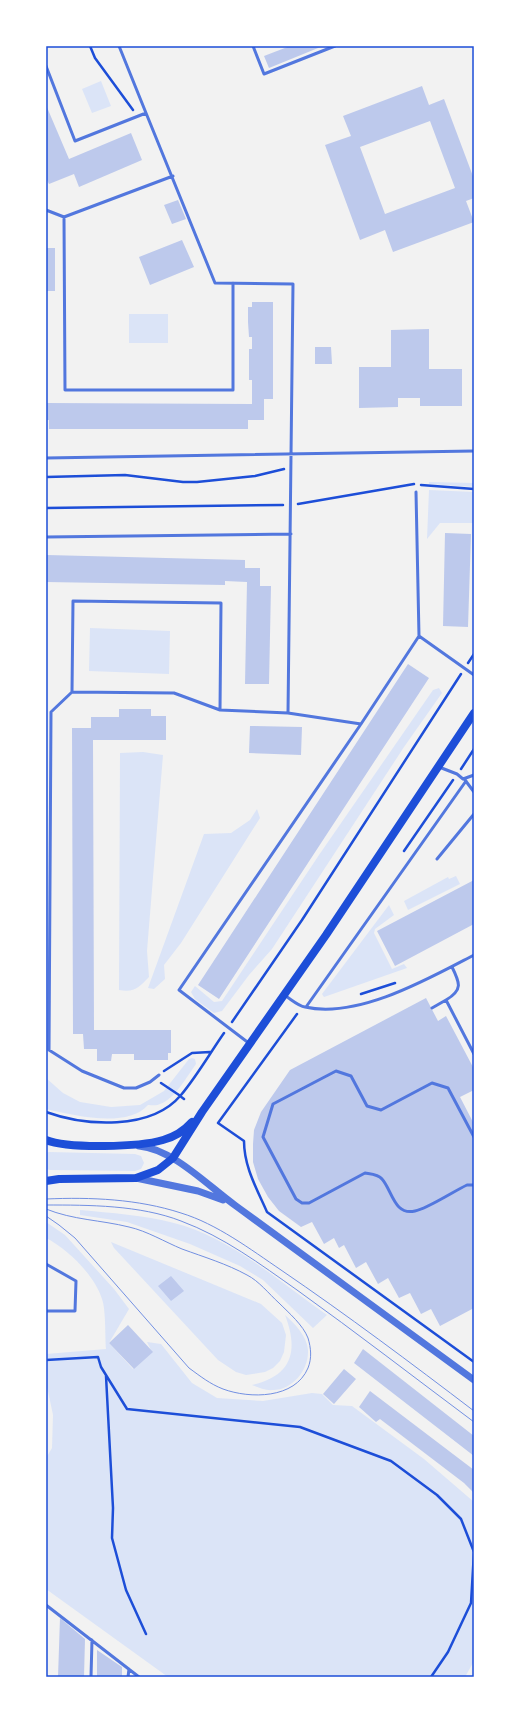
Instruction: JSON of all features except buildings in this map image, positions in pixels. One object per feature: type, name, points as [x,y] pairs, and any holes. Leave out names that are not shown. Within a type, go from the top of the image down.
[{"type":"main road","points":[[46,1181],[59,1179],[136,1178],[158,1170],[173,1158],[202,1112],[284,995],[474,713]]},
{"type":"main road","points":[[46,1140],[68,1145],[148,1144],[170,1138],[189,1126],[202,1112]]},
{"type":"street","points":[[135,1145],[153,1148],[173,1158],[235,1206],[474,1380]]},
{"type":"street","points":[[136,1178],[198,1191],[235,1206]]},
{"type":"lane","points":[[118,46],[215,283],[293,284],[288,713]]},
{"type":"lane","points":[[253,46],[264,74],[335,46]]},
{"type":"lane","points":[[46,66],[75,141],[146,114]]},
{"type":"lane","points":[[46,210],[64,217],[172,176]]},
{"type":"lane","points":[[64,217],[65,390],[233,390],[233,283]]},
{"type":"lane","points":[[46,458],[474,451]]},
{"type":"lane","points":[[250,1044],[179,990],[361,724],[419,636],[416,492]]},
{"type":"lane","points":[[46,537],[291,534]]},
{"type":"lane","points":[[72,692],[73,601],[221,603],[220,710]]},
{"type":"lane","points":[[419,636],[474,675]]},
{"type":"lane","points":[[159,1075],[150,1082],[136,1088],[124,1088],[82,1071],[49,1050],[48,800],[51,712],[72,692],[174,694],[220,710],[288,713],[361,724]]},
{"type":"lane","points":[[439,766],[457,774],[465,780],[474,792]]},
{"type":"lane","points":[[306,1007],[465,780],[474,775]]},
{"type":"lane","points":[[437,859],[474,814]]},
{"type":"lane","points":[[284,995],[306,1007],[327,1010],[379,1001],[452,967],[474,955]]},
{"type":"lane","points":[[432,1008],[452,997],[458,988],[458,977],[452,967]]},
{"type":"lane","points":[[446,1000],[474,1054]]},
{"type":"lane","points":[[474,1137],[448,1088],[432,1083],[381,1110],[367,1106],[351,1076],[336,1071],[273,1104],[263,1137],[296,1199],[302,1203],[309,1203],[365,1173],[374,1174],[382,1178],[394,1201],[403,1210],[408,1212],[419,1210],[467,1185],[474,1185]]},
{"type":"lane","points":[[46,1264],[76,1281],[75,1311],[46,1311]]},
{"type":"lane","points":[[46,1605],[139,1677]]},
{"type":"lane","points":[[91,1677],[92,1640]]},
{"type":"lane","points":[[128,1677],[129,1669]]},
{"type":"path","points":[[90,46],[95,58],[138,117]]},
{"type":"path","points":[[46,477],[125,475],[144,476],[184,482],[197,482],[267,474],[291,466]]},
{"type":"path","points":[[46,508],[290,505],[412,484],[474,489]]},
{"type":"path","points":[[46,1112],[62,1118],[91,1122],[128,1122],[142,1119],[164,1108],[179,1096],[228,1028],[302,920],[474,654]]},
{"type":"path","points":[[359,995],[396,983]]},
{"type":"path","points":[[297,1014],[218,1124],[244,1142],[244,1155],[250,1174],[267,1212],[474,1362]]},
{"type":"path","points":[[159,1075],[192,1054],[210,1052]]},
{"type":"path","points":[[165,1085],[184,1099]]},
{"type":"path","points":[[46,1360],[98,1357],[106,1374],[127,1409],[300,1427],[391,1461],[437,1495],[461,1519],[474,1552],[472,1603],[448,1652],[431,1677]]},
{"type":"path","points":[[106,1374],[113,1508],[112,1538],[126,1590],[146,1634]]},
{"type":"shaded area","points":[[101,81],[111,106],[92,113],[82,89]]},
{"type":"shaded area","points":[[129,314],[168,314],[168,343],[129,343]]},
{"type":"shaded area","points":[[429,482],[474,483],[474,487],[429,484]]},
{"type":"shaded area","points":[[429,490],[474,492],[474,523],[440,523],[427,539]]},
{"type":"shaded area","points":[[90,628],[170,631],[169,674],[89,671]]},
{"type":"shaded area","points":[[439,688],[442,693],[404,747],[272,949],[249,975],[222,1011],[214,1013],[195,999],[191,992],[195,986],[214,1002],[222,1001],[319,855],[433,690]]},
{"type":"shaded area","points":[[143,752],[163,755],[147,951],[149,977],[133,990],[124,991],[119,990],[120,753]]},
{"type":"shaded area","points":[[257,809],[260,818],[181,943],[164,965],[165,979],[154,989],[148,988],[204,834],[231,833],[250,820]]},
{"type":"shaded area","points":[[456,876],[460,884],[408,910],[404,901],[448,877],[449,879]]},
{"type":"shaded area","points":[[389,905],[394,915],[375,929],[374,933],[392,969],[404,964],[407,968],[324,997],[322,994]]},
{"type":"shaded area","points":[[189,1059],[195,1059],[196,1064],[180,1087],[170,1098],[159,1105],[148,1105],[139,1112],[127,1117],[85,1117],[46,1109],[46,1078],[63,1093],[80,1102],[111,1107],[140,1105],[164,1091]]},
{"type":"shaded area","points":[[46,1153],[135,1154],[141,1156],[144,1163],[141,1169],[135,1171],[50,1170],[46,1169]]},
{"type":"shaded area","points":[[80,1210],[151,1218],[174,1223],[195,1230],[215,1239],[254,1262],[327,1315],[313,1328],[263,1280],[240,1266],[190,1244],[127,1222],[80,1215]]},
{"type":"shaded area","points":[[46,1222],[65,1235],[114,1289],[129,1309],[109,1343],[133,1369],[152,1352],[147,1342],[161,1344],[192,1383],[217,1398],[263,1401],[312,1393],[322,1394],[333,1405],[352,1406],[424,1459],[474,1502],[474,1661],[465,1677],[168,1677],[46,1589],[46,1458],[52,1448],[53,1415],[46,1382],[46,1354],[106,1349],[104,1310],[102,1299],[98,1290],[87,1272],[72,1256],[46,1238]]},
{"type":"shaded area","points":[[111,1242],[261,1304],[282,1323],[286,1335],[284,1352],[280,1361],[273,1368],[265,1372],[246,1375],[236,1372],[218,1360],[114,1248]]},
{"type":"shaded area","points":[[285,1315],[303,1335],[308,1350],[306,1365],[298,1378],[287,1387],[273,1390],[262,1389],[252,1385],[265,1381],[276,1375],[284,1368],[289,1360],[291,1340]]},
{"type":"tram line","points":[[46,1199],[80,1198],[114,1200],[165,1208],[194,1218],[220,1230],[306,1287],[379,1339],[474,1411]]},
{"type":"tram line","points":[[46,1205],[79,1205],[132,1209],[165,1216],[197,1227],[227,1243],[269,1270],[474,1422]]},
{"type":"tram line","points":[[46,1209],[77,1218],[136,1229],[182,1249],[232,1267],[256,1281],[291,1315],[306,1333],[311,1353],[308,1368],[302,1378],[293,1386],[283,1391],[258,1395],[234,1392],[223,1389],[209,1382],[189,1368],[75,1238],[46,1216]]}]
